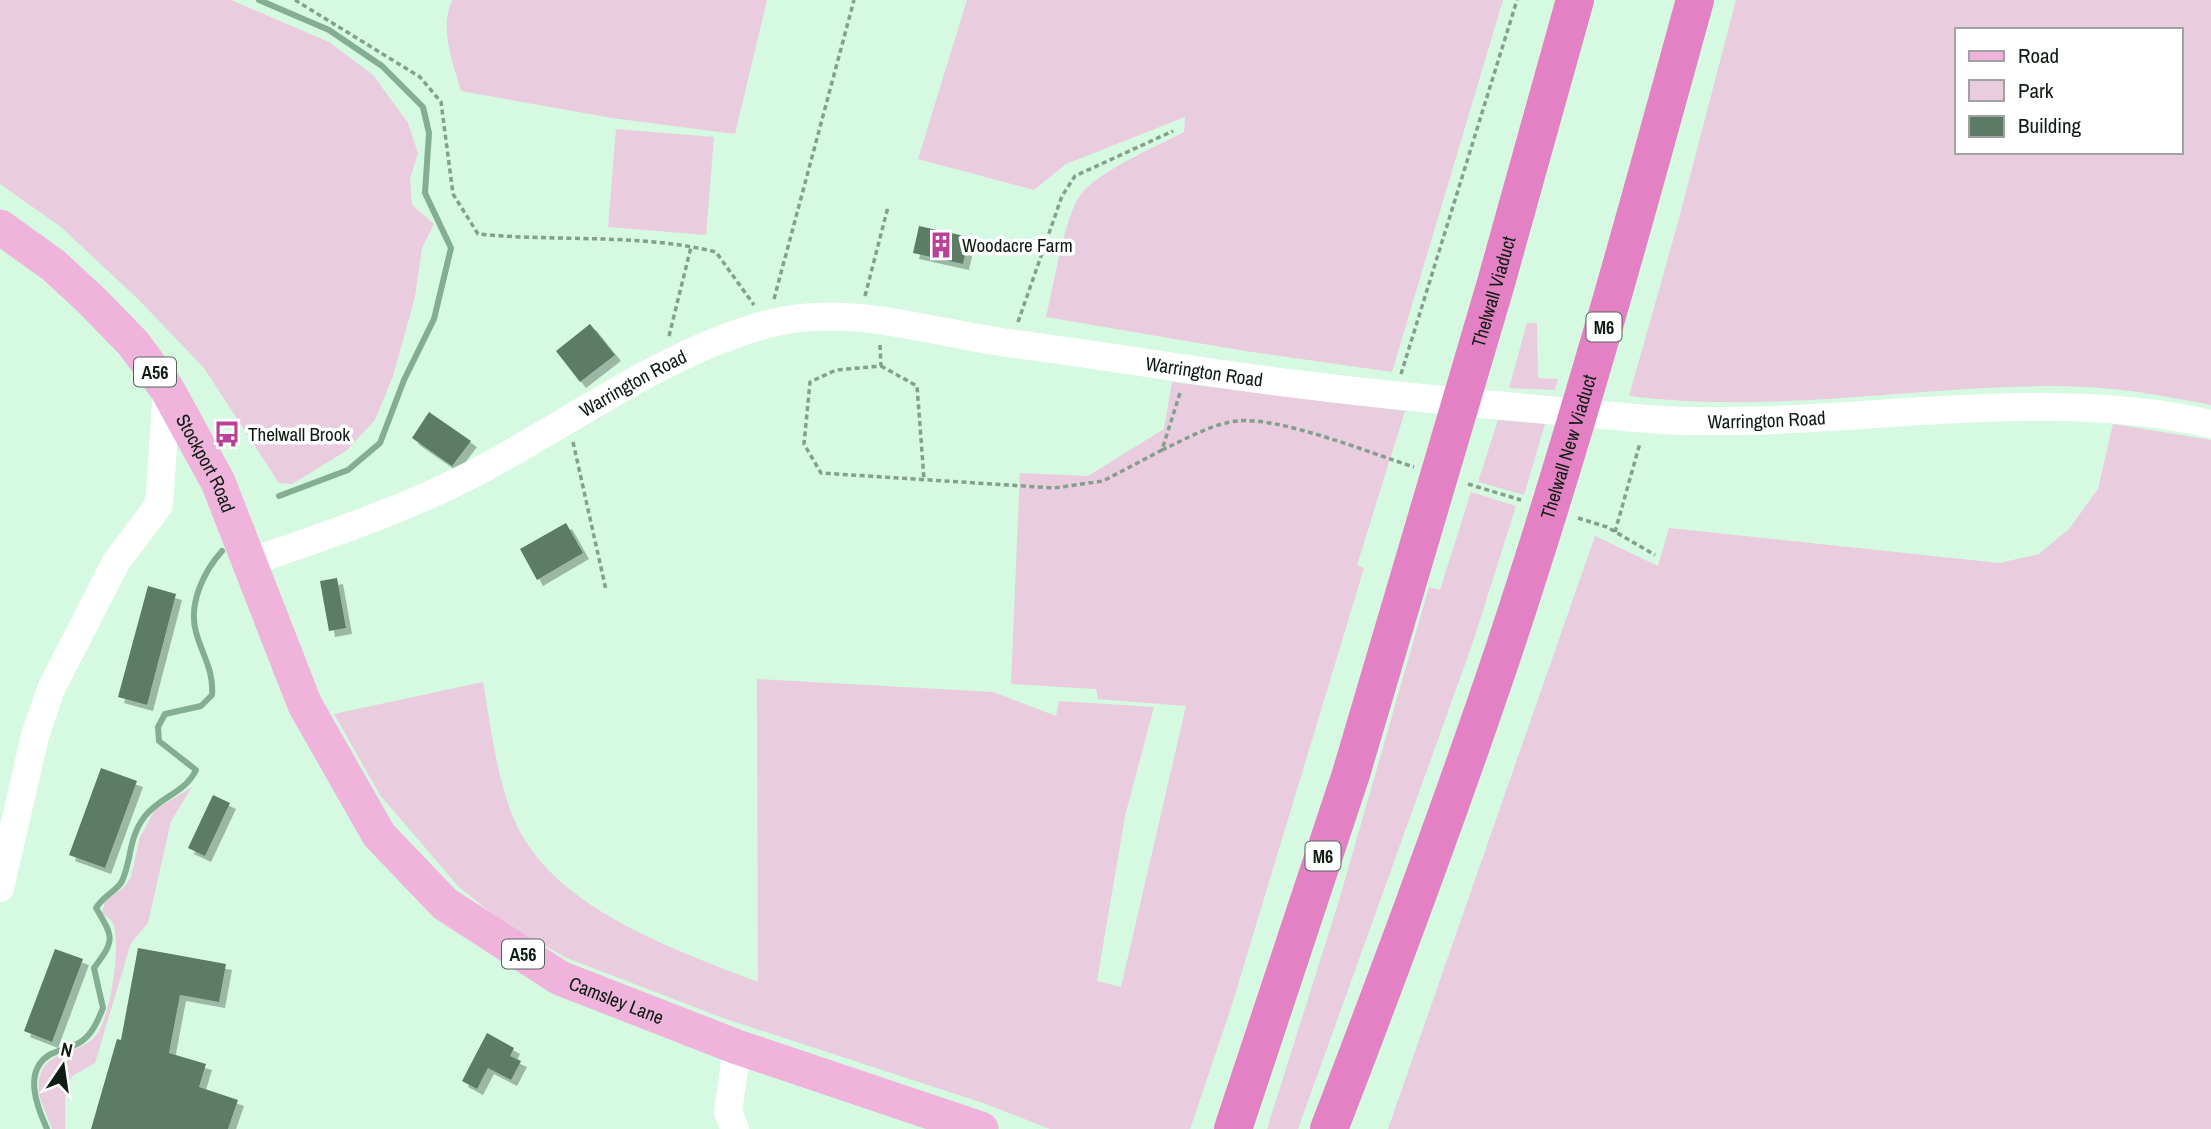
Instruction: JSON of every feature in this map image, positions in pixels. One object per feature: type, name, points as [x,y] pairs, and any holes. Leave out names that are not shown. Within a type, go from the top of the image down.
[{"type":"highway","name":"Thelwall Viaduct","points":[[1233,1129],[1350,775],[1496,283],[1575,0]]},
{"type":"highway","name":"Thelwall New Viaduct","points":[[1329,1129],[1441,831],[1503,652],[1615,291],[1695,0]]},
{"type":"main road","name":"Stockport Road","points":[[0,227],[54,265],[91,300],[133,343],[167,388],[218,482],[250,562]]},
{"type":"main road","name":"Camsley Lane","points":[[250,562],[305,705],[372,823],[379,835],[445,904],[560,978],[737,1047],[981,1129]]},
{"type":"street","name":"Warrington Road","points":[[250,562],[368,520],[469,476],[562,422],[702,348],[767,324],[829,316],[868,319],[1010,344],[1394,396],[1647,419],[1694,422],[1759,421],[2052,406],[2123,408],[2211,424]]},
{"type":"street","points":[[0,888],[35,736],[51,689],[116,562],[159,505],[167,388]]},
{"type":"street","points":[[735,1129],[728,1112],[737,1047]]},
{"type":"path","points":[[295,0],[420,77],[441,102],[453,194],[478,234],[532,240],[626,240],[716,252],[767,324]]},
{"type":"path","points":[[767,324],[854,0]]},
{"type":"path","points":[[1394,396],[1517,0]]},
{"type":"path","points":[[1010,344],[1062,196],[1075,176],[1173,131]]},
{"type":"path","points":[[881,366],[868,319],[888,208]]},
{"type":"path","points":[[666,367],[668,338],[693,247]]},
{"type":"path","points":[[924,480],[917,386],[881,366],[836,370],[810,382],[804,444],[821,473],[924,480],[1054,488],[1103,481],[1162,450],[1188,368]]},
{"type":"path","points":[[1615,532],[1647,419]]},
{"type":"path","points":[[562,422],[575,447],[606,590]]},
{"type":"green space","points":[[0,0],[231,0],[329,42],[373,75],[408,123],[418,153],[410,179],[412,205],[434,224],[422,248],[415,297],[393,376],[375,420],[346,451],[292,484],[279,483],[204,368],[139,300],[61,227],[0,184]]},
{"type":"green space","points":[[452,0],[767,0],[735,134],[612,118],[461,91],[447,34],[448,11]]},
{"type":"green space","points":[[967,0],[1503,0],[1392,372],[1245,351],[1046,317],[1065,233],[1082,193],[1116,167],[1184,132],[1185,117],[1066,164],[1034,190],[918,159]]},
{"type":"green space","points":[[1736,0],[2211,0],[2211,405],[2130,391],[2069,386],[1996,387],[1786,401],[1681,401],[1629,396]]},
{"type":"green space","points":[[616,129],[714,137],[706,235],[608,227]]},
{"type":"green space","points":[[1527,323],[1537,323],[1538,378],[1558,379],[1555,390],[1509,388]]},
{"type":"green space","points":[[1172,382],[1405,411],[1357,565],[1364,568],[1230,1011],[1190,1129],[1050,1129],[983,1103],[723,1018],[567,958],[506,925],[458,886],[380,795],[334,714],[483,682],[498,767],[507,801],[531,849],[555,877],[618,921],[689,955],[758,982],[757,679],[993,692],[1056,716],[1059,701],[1154,707],[1125,816],[1097,981],[1121,987],[1186,706],[1098,699],[1096,689],[1011,684],[1020,473],[1088,476],[1164,429]]},
{"type":"green space","points":[[1498,420],[1545,424],[1524,495],[1478,482]]},
{"type":"green space","points":[[2113,424],[2211,440],[2211,1129],[1388,1129],[1595,536],[1658,566],[1669,528],[1999,563],[2039,554],[2069,529],[2098,489]]},
{"type":"green space","points":[[1471,492],[1516,506],[1473,642],[1298,1129],[1267,1129],[1338,904],[1429,587],[1440,590]]},
{"type":"green space","points":[[192,787],[171,821],[148,923],[131,943],[95,1063],[72,1076],[65,1096],[65,1129],[52,1129],[39,1095],[41,1073],[45,1065],[59,1055],[84,1045],[97,1034],[110,997],[116,948],[112,923],[102,913],[105,902],[125,886],[131,877],[140,837],[155,810]]},
{"type":"building","name":"Woodacre Farm","points":[[919,226],[969,237],[963,264],[913,253]]},
{"type":"building","points":[[590,324],[615,355],[580,382],[556,351]]},
{"type":"building","points":[[429,412],[471,441],[452,466],[412,438]]},
{"type":"building","points":[[566,523],[583,553],[537,580],[520,549]]},
{"type":"building","points":[[337,578],[346,628],[329,631],[320,581]]},
{"type":"building","points":[[148,586],[176,594],[147,705],[118,697]]},
{"type":"building","points":[[101,768],[137,781],[105,868],[69,855]]},
{"type":"building","points":[[213,795],[230,803],[205,856],[188,848]]},
{"type":"building","points":[[138,948],[226,964],[219,1002],[180,995],[169,1053],[206,1064],[199,1087],[238,1100],[228,1129],[91,1129],[117,1039],[121,1040]]},
{"type":"building","points":[[55,949],[83,959],[52,1042],[24,1031]]},
{"type":"building","points":[[487,1033],[514,1048],[510,1056],[521,1061],[511,1080],[488,1068],[477,1089],[462,1081]]},
{"type":"waterway","name":"Thelwall Brook","points":[[259,0],[329,30],[382,66],[423,107],[429,133],[425,193],[451,248],[434,319],[404,380],[380,443],[348,470],[279,496]]},
{"type":"waterway","points":[[47,1129],[34,1089],[37,1069],[51,1054],[86,1038],[103,1008],[94,968],[106,951],[110,939],[96,908],[122,881],[133,840],[145,816],[186,784],[196,770],[159,741],[158,727],[165,714],[201,706],[212,695],[211,678],[196,632],[194,610],[199,588],[222,551]]},
{"type":"place","name":"Woodacre Farm","points":[[941,245]]},
{"type":"place","name":"Thelwall Brook","points":[[227,434]]}]
